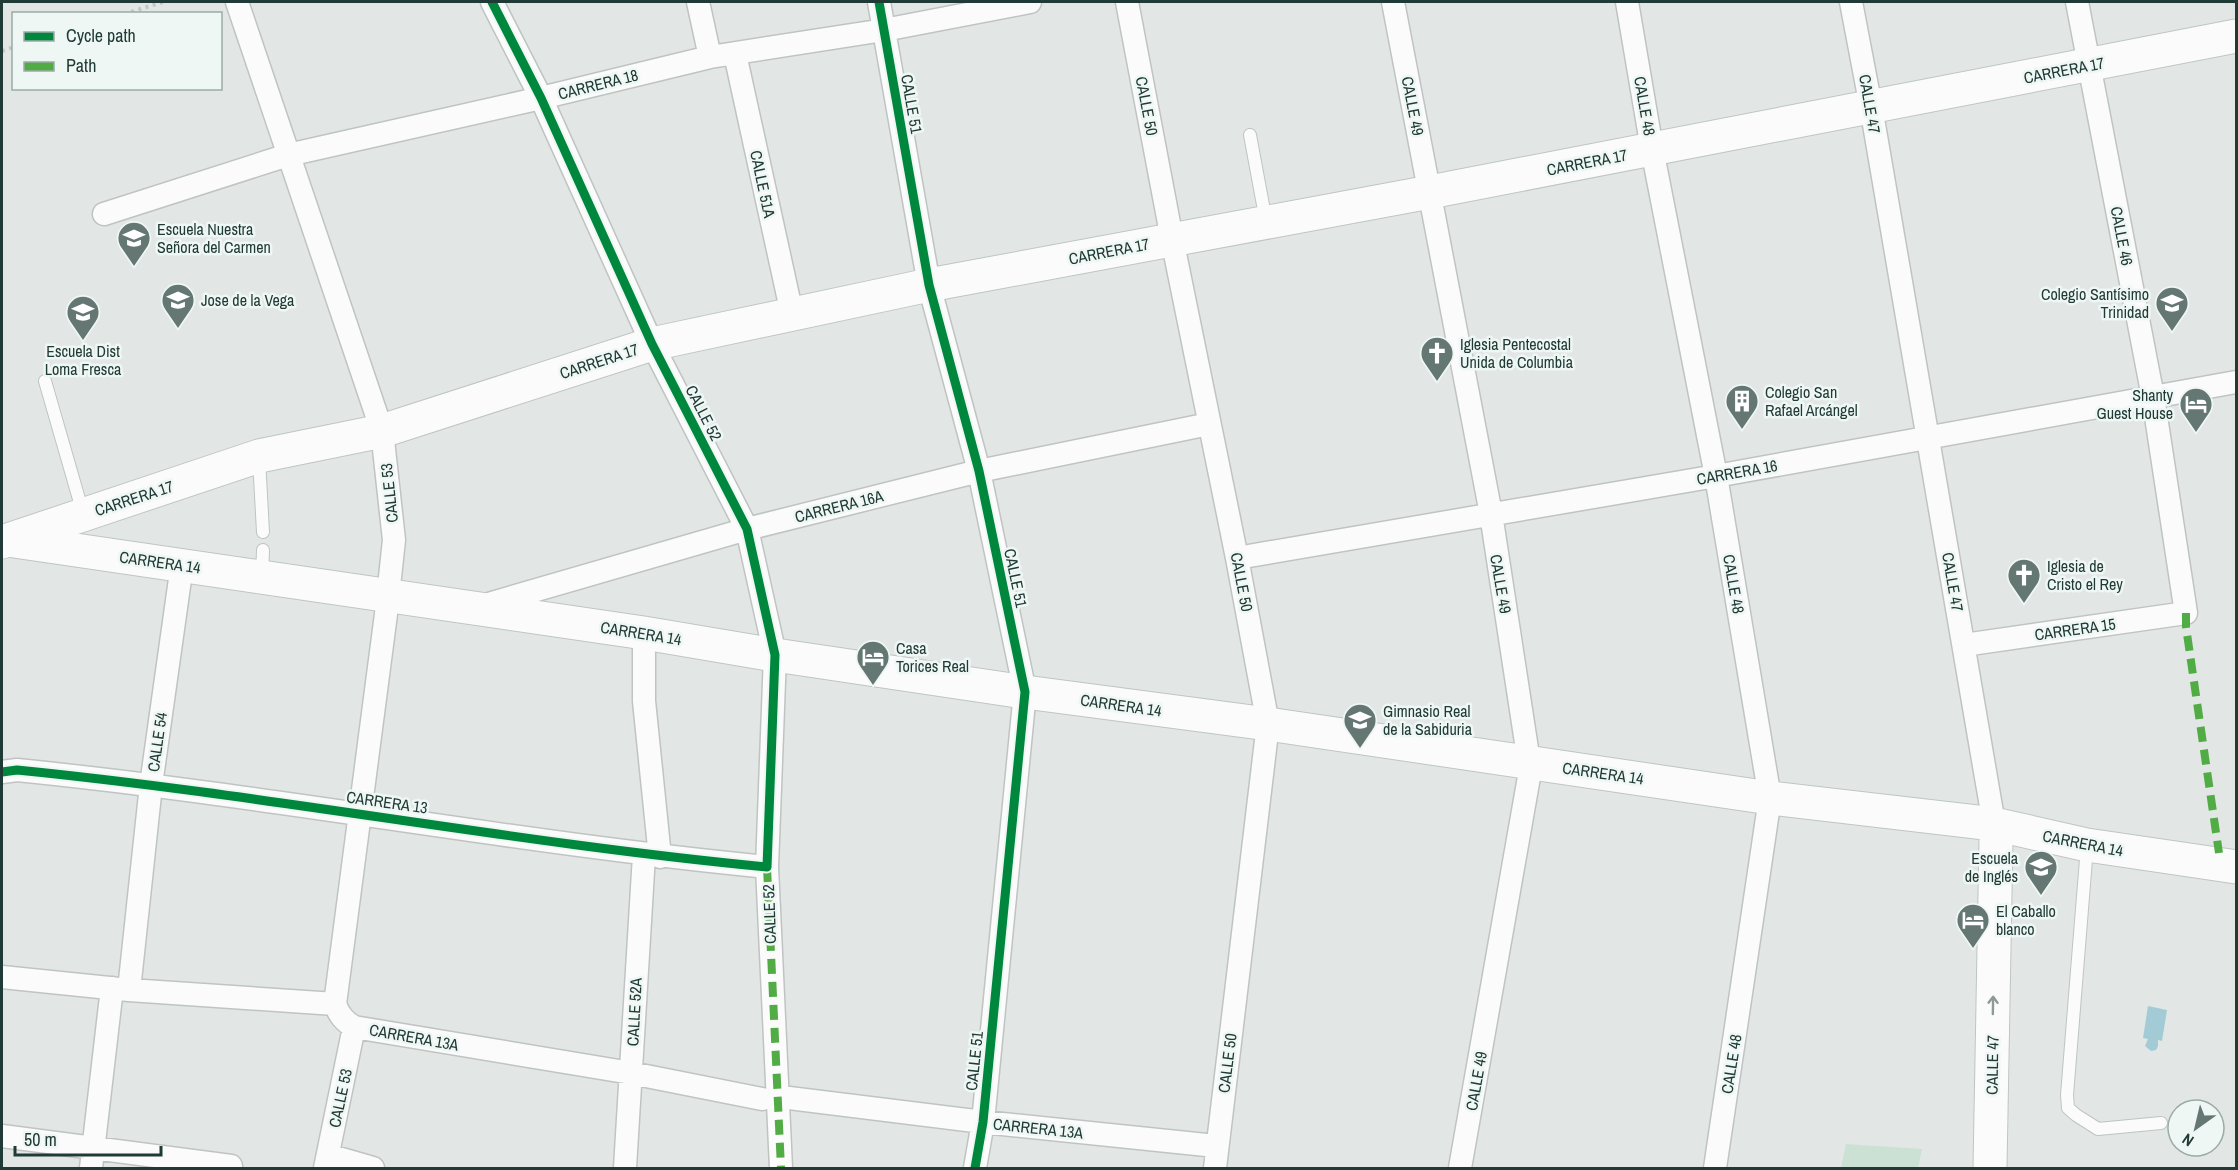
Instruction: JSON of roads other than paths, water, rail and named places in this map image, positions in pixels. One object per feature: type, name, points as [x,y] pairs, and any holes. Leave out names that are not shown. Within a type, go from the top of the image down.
[{"type":"main road","name":"CARRERA 17","points":[[4,541],[259,456],[382,431],[652,344],[929,285],[1430,192],[2236,36]]},
{"type":"main road","name":"CARRERA 14","points":[[4,541],[182,565],[262,564],[388,595],[775,655],[1025,692],[1268,724],[1770,798],[1994,824],[2087,845],[2236,867]]},
{"type":"main road","name":"CALLE 47","points":[[1990,1168],[1996,839],[1994,824]]},
{"type":"street","name":"CALLE 53","points":[[237,2],[382,431],[394,540],[335,1004]]},
{"type":"street","name":"CALLE 52","points":[[492,2],[541,98],[652,344],[747,529],[775,655],[767,867],[781,1168]]},
{"type":"street","points":[[698,2],[710,57]]},
{"type":"street","name":"CALLE 51","points":[[879,2],[929,285],[979,471],[1025,692],[983,1122],[975,1168]]},
{"type":"street","name":"CARRERA 18","points":[[104,214],[288,155],[710,57],[884,30],[1030,2]]},
{"type":"street","name":"CALLE 50","points":[[1127,2],[1268,724],[1215,1168]]},
{"type":"street","name":"CALLE 49","points":[[1394,2],[1491,514],[1529,762],[1529,777],[1461,1168]]},
{"type":"street","name":"CALLE 48","points":[[1627,2],[1652,149],[1716,476],[1770,798],[1715,1168]]},
{"type":"street","name":"CALLE 47","points":[[1851,2],[1994,824]]},
{"type":"street","name":"CALLE 46","points":[[2077,2],[2153,397],[2186,613]]},
{"type":"street","name":"CALLE 51A","points":[[735,54],[792,314]]},
{"type":"street","name":"CARRERA 16","points":[[1237,558],[1716,476],[2236,382]]},
{"type":"street","name":"CARRERA 16A","points":[[475,608],[747,529],[979,471],[1209,424]]},
{"type":"street","name":"CALLE 54","points":[[92,1158],[121,989],[182,565]]},
{"type":"street","name":"CARRERA 15","points":[[1964,645],[2186,613]]},
{"type":"street","name":"CALLE 52A","points":[[625,1168],[631,1073],[652,856],[644,701],[644,633]]},
{"type":"street","name":"CARRERA 13","points":[[2,772],[17,770],[151,785],[652,856],[767,867]]},
{"type":"street","points":[[2,977],[121,989],[335,1004]]},
{"type":"street","name":"CARRERA 13A","points":[[335,1004],[345,1021],[354,1027],[631,1073],[762,1099]]},
{"type":"street","name":"CALLE 53","points":[[326,1162],[354,1027]]},
{"type":"street","name":"CARRERA 13A","points":[[789,1098],[983,1122],[1216,1146]]},
{"type":"street","points":[[2,1136],[92,1158],[231,1166]]},
{"type":"street","points":[[326,1162],[373,1168]]},
{"type":"lane","points":[[1250,135],[1266,222]]},
{"type":"lane","points":[[45,381],[84,514]]},
{"type":"lane","points":[[259,456],[263,532]]},
{"type":"lane","points":[[2087,845],[2067,1095],[2068,1108],[2098,1129],[2161,1123]]},
{"type":"water","points":[[2148,1006],[2167,1010],[2162,1041],[2158,1040],[2156,1050],[2151,1051],[2145,1046],[2148,1039],[2143,1038]]},
{"type":"place","name":"Escuela Nuestra Señora del Carmen","points":[[134,267]]},
{"type":"place","name":"Jose de la Vega","points":[[178,329]]},
{"type":"place","name":"Colegio Santísimo Trinidad","points":[[2172,332]]},
{"type":"place","name":"Escuela Dist Loma Fresca","points":[[83,341]]},
{"type":"place","name":"Iglesia Pentecostal Unida de Columbia","points":[[1437,382]]},
{"type":"place","name":"Colegio San Rafael Arcángel","points":[[1742,430]]},
{"type":"place","name":"Shanty Guest House","points":[[2196,433]]},
{"type":"place","name":"Iglesia de Cristo el Rey","points":[[2024,604]]},
{"type":"place","name":"Casa Torices Real","points":[[873,686]]},
{"type":"place","name":"Gimnasio Real de la Sabiduria","points":[[1360,749]]},
{"type":"place","name":"Escuela de Inglés","points":[[2041,896]]},
{"type":"place","name":"El Caballo blanco","points":[[1973,949]]}]
